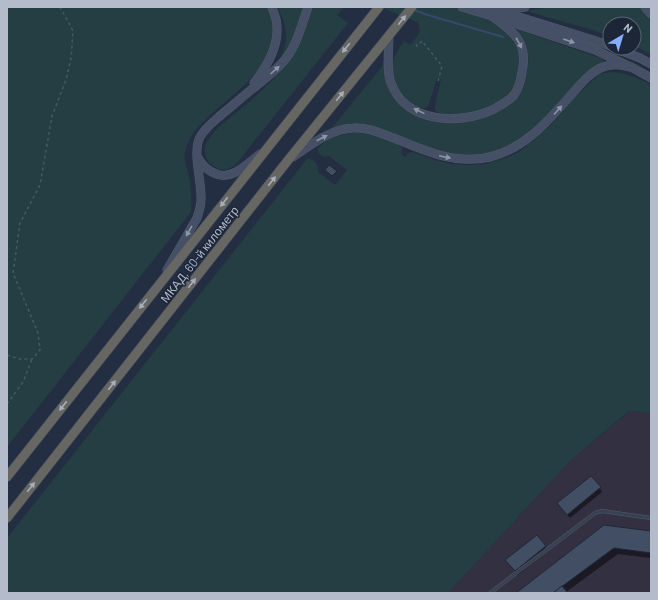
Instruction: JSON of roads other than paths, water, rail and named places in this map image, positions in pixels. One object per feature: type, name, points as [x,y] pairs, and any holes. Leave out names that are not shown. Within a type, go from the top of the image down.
[{"type":"highway","name":"МКАД, 60-й километр","points":[[7,477],[379,7]]},
{"type":"highway","name":"МКАД, 60-й километр","points":[[7,518],[289,159],[412,7]]},
{"type":"main road","points":[[245,94],[268,63],[275,44],[277,28],[276,18],[272,7]]},
{"type":"main road","points":[[158,285],[197,218],[200,210],[201,190],[197,153],[199,138],[210,124],[272,73],[287,58],[298,36],[308,7]]},
{"type":"main road","points":[[462,7],[495,13],[602,43]]},
{"type":"main road","points":[[390,34],[389,73],[391,83],[402,100],[410,107],[429,116],[440,119],[465,118],[478,115],[500,106],[514,95],[520,81],[524,65],[524,57],[521,46],[513,32],[488,7]]},
{"type":"main road","points":[[495,13],[525,7]]},
{"type":"main road","points":[[645,7],[651,14]]},
{"type":"main road","points":[[495,13],[596,50],[651,78]]},
{"type":"main road","points":[[635,56],[651,64]]},
{"type":"main road","points":[[289,159],[331,134],[344,129],[352,128],[374,130],[420,150],[438,156],[465,160],[501,154],[518,146],[536,132],[578,87],[602,67],[619,65],[633,68]]},
{"type":"main road","points":[[197,153],[199,160],[204,166],[217,175],[224,177],[239,170],[266,150]]},
{"type":"lane","points":[[490,593],[594,513],[602,511],[651,518]]},
{"type":"waterway","points":[[414,10],[503,37]]}]
